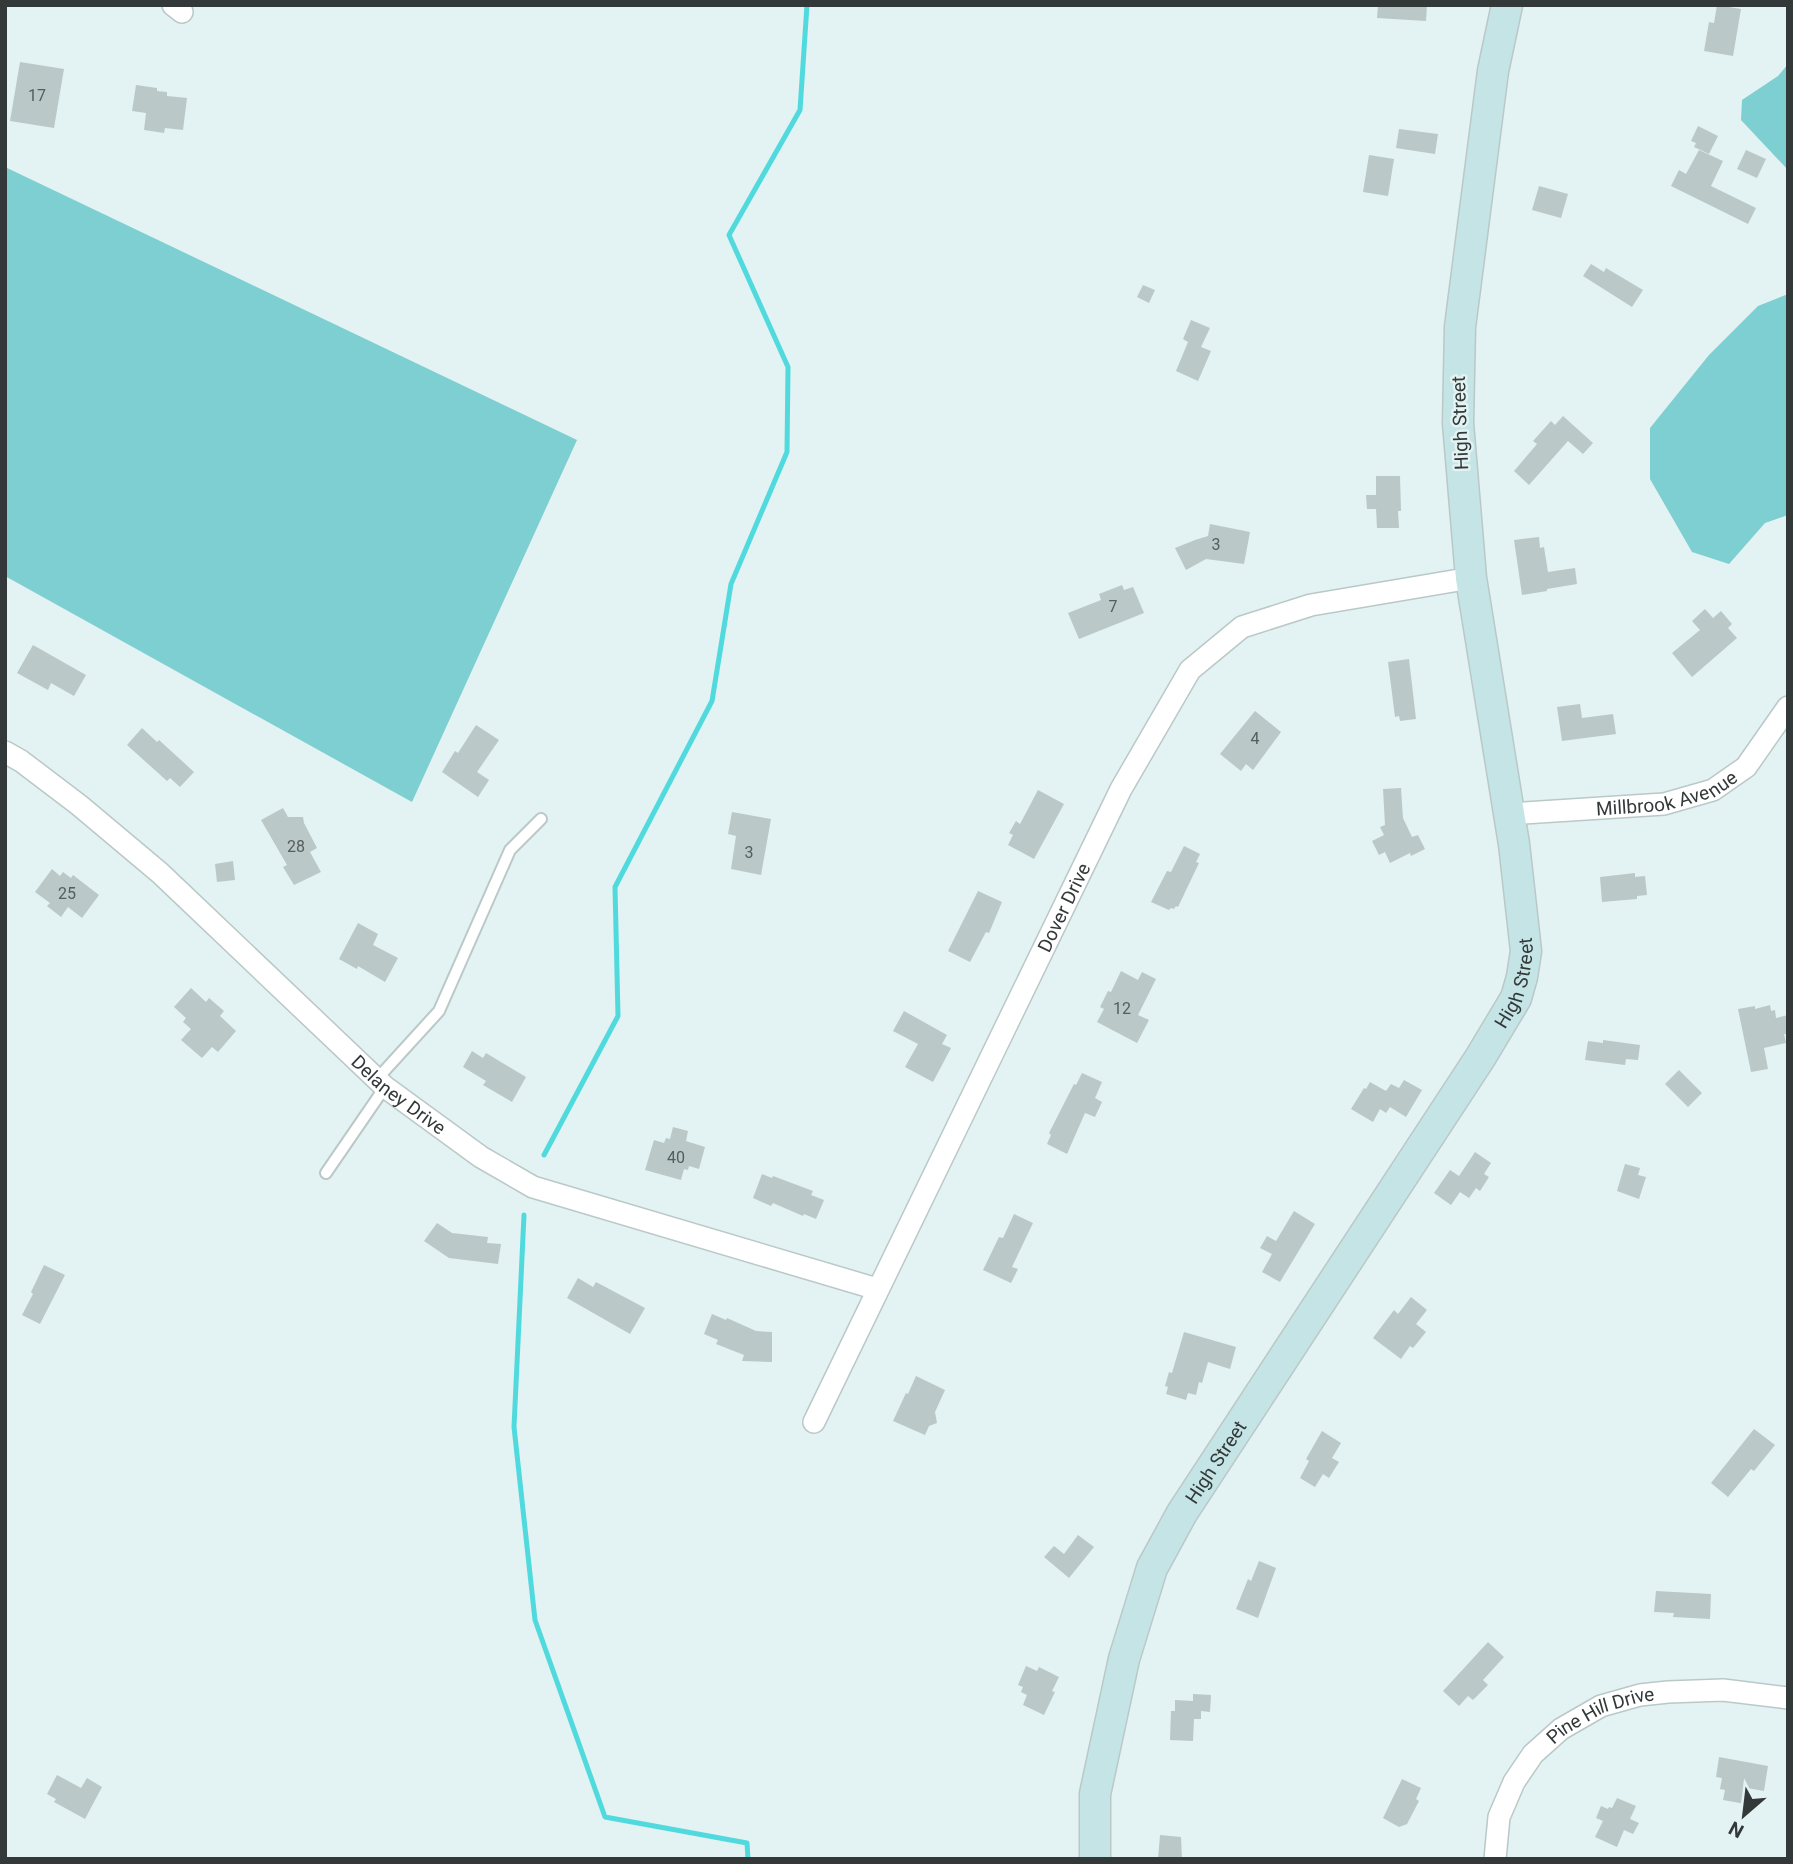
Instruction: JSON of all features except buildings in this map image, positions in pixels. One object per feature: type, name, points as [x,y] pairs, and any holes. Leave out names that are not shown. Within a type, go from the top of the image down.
[{"type":"street","name":"High Street","points":[[1095,1859],[1095,1794],[1124,1659],[1152,1568],[1182,1513],[1480,1059],[1516,998],[1522,977],[1525,951],[1510,814],[1471,578],[1458,423],[1460,327],[1493,71],[1507,5]]},
{"type":"street","name":"Dover Drive","points":[[814,1422],[1121,789],[1190,670],[1242,627],[1311,605],[1471,578]]},
{"type":"street","name":"Millbrook Avenue","points":[[1510,814],[1664,804],[1713,790],[1746,767],[1788,706]]},
{"type":"street","name":"Delaney Drive","points":[[5,752],[79,805],[160,873],[381,1083],[481,1157],[533,1188],[877,1289]]},
{"type":"street","name":"Pine Hill Drive","points":[[1495,1859],[1499,1817],[1514,1782],[1533,1754],[1561,1729],[1601,1706],[1640,1695],[1668,1692],[1723,1690],[1788,1698]]},
{"type":"lane","points":[[326,1173],[381,1083],[439,1011],[510,850],[541,819]]},
{"type":"shaded area","points":[[1788,64],[1788,170],[1741,120],[1742,100],[1778,76]]},
{"type":"shaded area","points":[[5,167],[577,440],[412,802],[5,576]]},
{"type":"shaded area","points":[[1788,294],[1788,515],[1765,523],[1729,564],[1692,552],[1650,479],[1650,428],[1709,355],[1758,306]]},
{"type":"waterway","points":[[544,1155],[618,1016],[615,887],[712,701],[731,584],[787,452],[788,367],[729,235],[800,110],[807,5]]},
{"type":"waterway","points":[[524,1215],[514,1427],[535,1620],[605,1817],[747,1843],[748,1859]]}]
